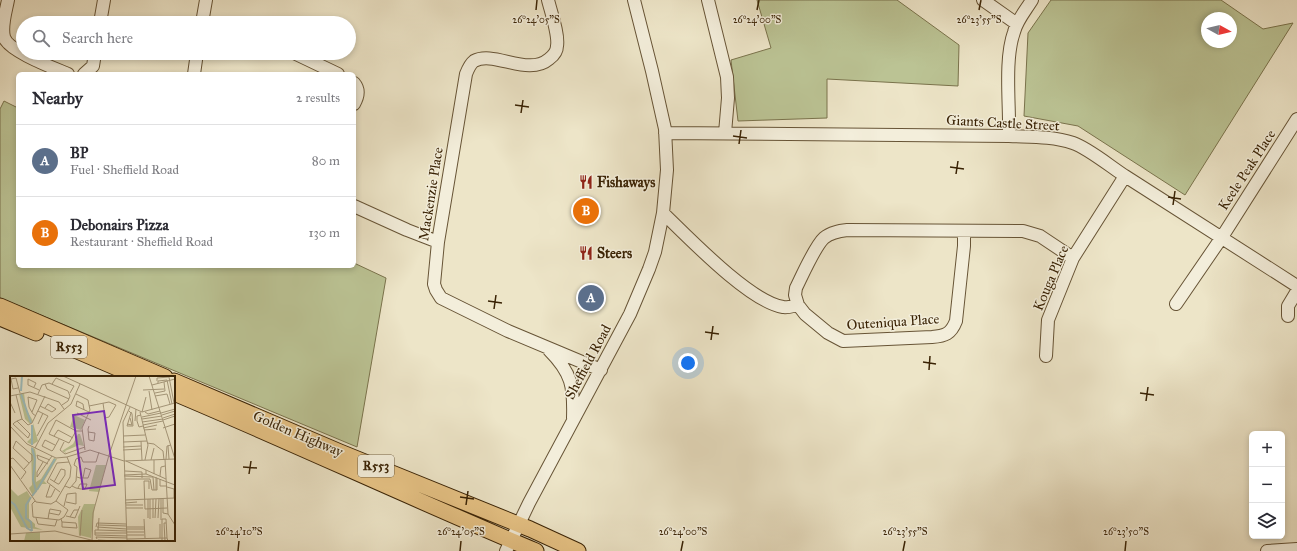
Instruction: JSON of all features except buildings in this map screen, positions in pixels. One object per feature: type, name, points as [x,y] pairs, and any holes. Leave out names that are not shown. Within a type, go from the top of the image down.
[{"type":"main road","name":"R553","points":[[0,306],[163,376]]},
{"type":"main road","name":"R553","points":[[0,318],[136,376]]},
{"type":"main road","name":"Golden Highway","points":[[175,381],[340,452],[518,524],[578,551]]},
{"type":"main road","name":"Golden Highway","points":[[175,393],[337,463],[467,522],[508,546],[536,551]]},
{"type":"street","points":[[8,0],[3,33],[6,41],[16,49]]},
{"type":"street","points":[[101,16],[104,0]]},
{"type":"street","points":[[203,16],[206,0]]},
{"type":"street","name":"Mackenzie Place","points":[[548,0],[557,37],[557,46],[553,55],[547,61],[533,66],[485,59],[473,62],[466,74],[438,242],[434,284],[441,298],[508,331],[601,370]]},
{"type":"street","name":"Sheffield Road","points":[[508,546],[518,524],[630,314],[655,252],[663,213],[666,170],[665,133],[652,71],[634,0]]},
{"type":"street","points":[[708,0],[727,77],[728,98],[726,133]]},
{"type":"street","points":[[983,0],[1017,24]]},
{"type":"street","points":[[1009,136],[1009,56],[1012,38],[1017,24],[1032,0]]},
{"type":"street","points":[[37,60],[64,72]]},
{"type":"street","points":[[86,72],[93,66],[94,60]]},
{"type":"street","points":[[194,72],[196,60]]},
{"type":"street","points":[[309,60],[334,72]]},
{"type":"street","points":[[356,87],[358,95],[356,100]]},
{"type":"street","name":"Keele Peak Place","points":[[1176,304],[1222,237],[1297,119]]},
{"type":"street","name":"Giants Castle Street","points":[[665,133],[1009,136],[1054,138],[1074,144],[1297,286]]},
{"type":"street","name":"Kouga Place","points":[[1046,356],[1048,320],[1073,258],[1125,176]]},
{"type":"street","points":[[356,207],[438,242]]},
{"type":"street","points":[[663,213],[726,272],[759,298],[784,307],[798,305],[795,295],[796,288],[817,247],[824,238],[830,234],[848,230],[1027,232],[1040,236],[1073,258]]},
{"type":"street","name":"Outeniqua Place","points":[[798,305],[805,314],[828,334],[843,341],[936,336],[946,334],[952,330],[956,321],[964,246],[964,232]]},
{"type":"street","points":[[1288,316],[1288,306],[1297,291]]},
{"type":"street","points":[[543,346],[562,364],[572,384],[572,422]]},
{"type":"street","points":[[1267,551],[1297,550]]},
{"type":"green space","points":[[757,0],[897,0],[959,45],[958,86],[827,79],[827,118],[738,121],[731,60],[771,48]]},
{"type":"green space","points":[[1051,0],[1221,0],[1263,29],[1293,23],[1185,195],[1078,126],[1024,116],[1028,33]]},
{"type":"green space","points":[[4,101],[16,107],[16,268],[356,268],[356,264],[386,278],[357,447],[0,298],[0,109]]},
{"type":"place","name":"Fishaways","points":[[586,182]]},
{"type":"place","name":"Debonairs Pizza","points":[[586,211]]},
{"type":"place","name":"Steers","points":[[586,253]]},
{"type":"place","name":"BP","points":[[591,298]]}]
